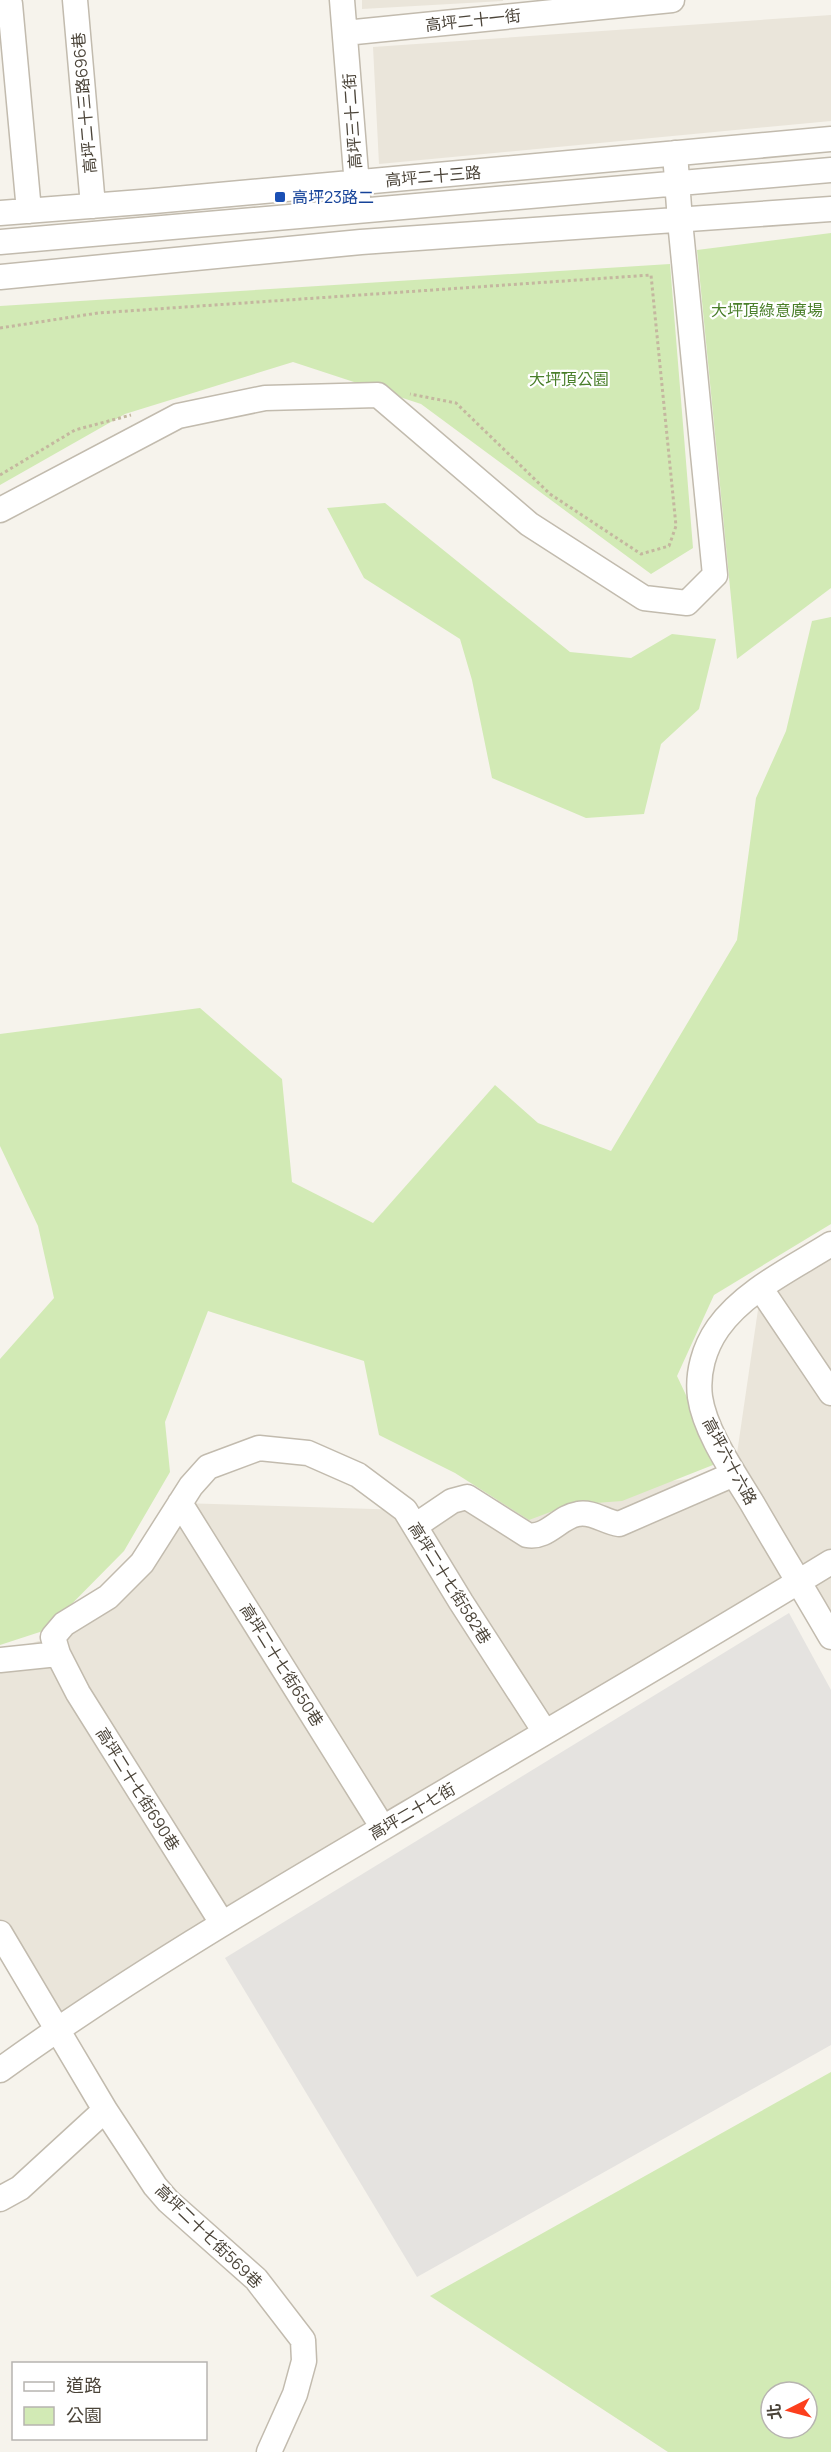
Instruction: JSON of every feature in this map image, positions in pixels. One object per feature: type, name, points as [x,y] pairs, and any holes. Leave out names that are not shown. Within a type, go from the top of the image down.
[{"type":"street","name":"高坪二十三路696巷","points":[[75,0],[93,206]]},
{"type":"street","name":"高坪三十二街","points":[[342,0],[361,242]]},
{"type":"street","name":"高坪二十一街","points":[[345,33],[523,7],[672,0]]},
{"type":"street","points":[[10,4],[29,211]]},
{"type":"street","name":"高坪二十三路","points":[[0,213],[831,140]]},
{"type":"street","points":[[0,510],[178,416],[265,398],[378,395],[529,524],[644,598],[687,603],[715,575],[675,153]]},
{"type":"street","name":"高坪二十三路","points":[[0,242],[831,170]]},
{"type":"street","points":[[0,277],[361,242],[831,209]]},
{"type":"street","name":"高坪六十六路","points":[[831,1244],[737,1307],[718,1328],[703,1355],[699,1380],[700,1398],[707,1422],[734,1474],[831,1637]]},
{"type":"street","points":[[761,1289],[831,1393]]},
{"type":"street","name":"高坪二十七街582巷","points":[[180,1503],[208,1467],[259,1448],[308,1453],[358,1475],[405,1510],[545,1732]]},
{"type":"street","points":[[415,1526],[452,1502],[467,1497],[527,1535],[536,1537],[578,1514],[589,1514],[619,1524],[734,1474]]},
{"type":"street","points":[[0,1660],[58,1654],[53,1637],[64,1624],[108,1597],[142,1563],[180,1503]]},
{"type":"street","name":"高坪二十七街650巷","points":[[180,1503],[383,1828]]},
{"type":"street","name":"高坪二十七街","points":[[0,2070],[58,2028],[222,1923],[831,1562]]},
{"type":"street","name":"高坪二十七街690巷","points":[[58,1654],[78,1693],[222,1923]]},
{"type":"street","name":"高坪二十七街569巷","points":[[0,1933],[105,2110],[155,2186],[168,2201],[256,2279],[303,2340],[304,2361],[296,2394],[269,2452]]},
{"type":"street","points":[[0,2199],[20,2188],[105,2110]]},
{"type":"path","points":[[0,328],[98,313],[651,275]]},
{"type":"shaded area","points":[[362,0],[503,0],[503,1],[362,9]]},
{"type":"shaded area","points":[[831,15],[831,121],[379,164],[373,47]]},
{"type":"shaded area","points":[[831,1244],[831,1635],[799,1582],[58,2028],[0,1933],[0,1652],[53,1637],[180,1503],[405,1510],[734,1474],[761,1289]]},
{"type":"shaded area","points":[[789,1613],[831,1690],[831,2045],[417,2277],[225,1958]]},
{"type":"green space","name":"大坪頂綠意廣場","points":[[831,233],[831,588],[737,659],[697,250]]},
{"type":"green space","name":"大坪頂公園","points":[[670,264],[693,548],[651,574],[421,404],[293,362],[125,414],[0,485],[0,306]]},
{"type":"green space","points":[[385,503],[570,652],[631,658],[672,634],[716,639],[699,709],[661,744],[644,814],[586,818],[492,778],[472,680],[460,639],[364,578],[327,508]]},
{"type":"green space","points":[[831,617],[831,1224],[714,1295],[677,1376],[718,1463],[622,1501],[569,1505],[529,1520],[455,1473],[379,1435],[364,1361],[208,1311],[165,1422],[170,1472],[124,1551],[46,1630],[0,1645],[0,1359],[54,1298],[38,1226],[0,1146],[0,1034],[200,1008],[282,1079],[292,1182],[373,1223],[495,1085],[538,1123],[611,1151],[737,940],[756,798],[786,731],[812,621]]},
{"type":"green space","points":[[831,2072],[831,2452],[668,2452],[430,2296]]},
{"type":"place","name":"高坪23路二","points":[[280,197]]}]
